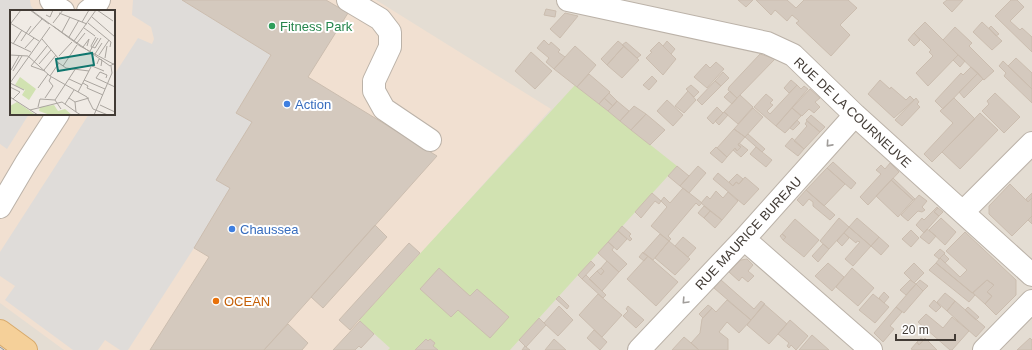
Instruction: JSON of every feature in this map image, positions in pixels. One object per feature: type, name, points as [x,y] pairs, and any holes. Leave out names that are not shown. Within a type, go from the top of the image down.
[{"type":"main road","points":[[0,331],[26,350]]},
{"type":"street","points":[[51,0],[55,6],[61,10]]},
{"type":"street","points":[[89,10],[96,5],[99,0]]},
{"type":"street","points":[[348,0],[380,19],[390,32],[390,46],[374,81],[374,91],[384,109],[430,140]]},
{"type":"street","name":"RUE DE LA COURNEUVE","points":[[568,0],[767,43],[792,55],[1032,275]]},
{"type":"street","points":[[0,207],[26,163],[57,115]]},
{"type":"street","name":"RUE MAURICE BUREAU","points":[[639,350],[744,239],[856,115]]},
{"type":"street","points":[[963,212],[1032,143]]},
{"type":"street","points":[[744,239],[871,350]]},
{"type":"street","points":[[984,350],[1032,301]]},
{"type":"shaded area","points":[[0,0],[1032,0],[1032,350],[0,350]]},
{"type":"shaded area","points":[[0,0],[376,0],[551,109],[334,350],[64,350],[0,303]]},
{"type":"shaded area","points":[[0,0],[30,0],[31,6],[34,10],[10,10],[10,115],[28,115],[7,149],[0,144]]},
{"type":"shaded area","points":[[133,0],[182,0],[271,55],[236,113],[252,122],[216,180],[230,188],[194,248],[128,350],[120,350],[105,340],[98,350],[73,350],[5,300],[15,286],[0,276],[0,252],[88,115],[115,115],[115,73],[138,38],[152,44],[154,39],[151,27],[132,15]]},
{"type":"green space","points":[[575,85],[677,166],[510,350],[388,350],[390,348],[359,320]]},
{"type":"building","points":[[182,0],[326,0],[348,13],[308,77],[437,156],[264,350],[150,350],[209,257],[194,248],[230,188],[216,180],[252,122],[236,113],[271,55]]},
{"type":"building","points":[[738,0],[753,0],[746,7]]},
{"type":"building","points":[[756,0],[787,0],[796,8],[804,0],[848,0],[857,8],[840,25],[850,35],[831,56],[796,23],[799,21],[792,15],[787,21],[775,10],[771,15]]},
{"type":"building","points":[[947,0],[963,0],[952,12],[943,3]]},
{"type":"building","points":[[1011,0],[1017,0],[1024,7],[1010,21],[1020,30],[1022,28],[1032,37],[1032,52],[995,16]]},
{"type":"building","points":[[546,9],[556,11],[555,17],[544,15]]},
{"type":"building","points":[[565,13],[578,16],[560,38],[550,29]]},
{"type":"building","points":[[925,22],[958,55],[928,86],[916,73],[933,56],[929,52],[931,50],[914,33]]},
{"type":"building","points":[[982,22],[1002,41],[992,50],[973,32]]},
{"type":"building","points":[[991,26],[999,34],[996,36],[989,28]]},
{"type":"building","points":[[955,27],[972,43],[969,46],[994,71],[984,80],[943,40]]},
{"type":"building","points":[[914,33],[920,40],[914,46],[908,40]]},
{"type":"building","points":[[544,40],[549,45],[551,42],[560,50],[558,52],[565,57],[554,69],[546,62],[549,58],[537,48]]},
{"type":"building","points":[[618,41],[624,46],[607,65],[601,59]]},
{"type":"building","points":[[667,41],[675,49],[671,54],[663,46]]},
{"type":"building","points":[[626,42],[641,55],[637,58],[622,45]]},
{"type":"building","points":[[659,42],[676,59],[663,75],[646,58],[652,52],[650,51]]},
{"type":"building","points":[[575,46],[596,65],[577,87],[554,69]]},
{"type":"building","points":[[624,46],[639,60],[622,78],[607,65]]},
{"type":"building","points":[[531,52],[552,71],[535,89],[515,71]]},
{"type":"building","points":[[760,54],[775,59],[737,98],[728,90],[729,87]]},
{"type":"building","points":[[958,55],[965,61],[960,67],[953,60]]},
{"type":"building","points":[[1016,58],[1032,73],[1032,89],[1008,66]]},
{"type":"building","points":[[1003,61],[1032,89],[1032,103],[1004,76],[1006,73],[999,66]]},
{"type":"building","points":[[716,62],[724,69],[707,88],[694,77],[706,64],[710,68]]},
{"type":"building","points":[[971,67],[978,73],[943,109],[935,101],[961,73],[963,75]]},
{"type":"building","points":[[723,72],[729,78],[721,86],[715,81]]},
{"type":"building","points":[[978,73],[983,79],[964,98],[959,92]]},
{"type":"building","points":[[589,74],[610,92],[599,104],[577,87]]},
{"type":"building","points":[[652,76],[657,81],[649,90],[643,85]]},
{"type":"building","points":[[791,80],[797,85],[789,93],[784,88]]},
{"type":"building","points":[[880,80],[906,100],[910,96],[914,100],[894,118],[868,94]]},
{"type":"building","points":[[715,81],[721,86],[702,105],[697,100]]},
{"type":"building","points":[[691,85],[699,92],[694,97],[686,89]]},
{"type":"building","points":[[797,85],[801,89],[804,86],[808,89],[776,126],[754,107],[766,94],[773,100],[770,103],[773,105],[767,111],[770,114]]},
{"type":"building","points":[[810,89],[820,98],[815,102],[820,107],[814,113],[809,109],[802,116],[792,108]]},
{"type":"building","points":[[688,91],[696,100],[684,113],[675,106]]},
{"type":"building","points":[[730,91],[737,98],[732,104],[724,97]]},
{"type":"building","points":[[609,93],[617,101],[613,106],[604,98]]},
{"type":"building","points":[[995,93],[1020,117],[1004,133],[982,111],[989,104],[987,101]]},
{"type":"building","points":[[740,95],[753,107],[738,124],[724,112]]},
{"type":"building","points":[[604,98],[613,106],[608,111],[599,104]]},
{"type":"building","points":[[916,98],[919,102],[917,104],[920,107],[902,126],[895,120]]},
{"type":"building","points":[[954,98],[975,119],[932,162],[924,154],[953,123],[940,111]]},
{"type":"building","points":[[667,100],[683,115],[673,126],[657,111]]},
{"type":"building","points":[[617,101],[629,111],[620,121],[608,111]]},
{"type":"building","points":[[634,106],[646,114],[631,130],[620,121]]},
{"type":"building","points":[[717,107],[723,113],[713,124],[707,118]]},
{"type":"building","points":[[753,108],[763,117],[745,137],[734,129]]},
{"type":"building","points":[[792,108],[801,116],[785,133],[776,126]]},
{"type":"building","points":[[724,112],[728,115],[719,125],[715,121]]},
{"type":"building","points":[[980,113],[998,130],[960,169],[942,152]]},
{"type":"building","points":[[646,114],[665,130],[650,145],[631,130]]},
{"type":"building","points":[[811,115],[825,127],[820,132],[806,120]]},
{"type":"building","points":[[797,120],[800,123],[793,130],[790,128]]},
{"type":"building","points":[[807,121],[820,132],[804,149],[794,141],[807,126],[805,124]]},
{"type":"building","points":[[734,129],[745,137],[738,145],[741,147],[737,151],[735,148],[727,157],[717,148]]},
{"type":"building","points":[[748,134],[765,149],[762,152],[745,137]]},
{"type":"building","points":[[792,138],[804,149],[798,156],[785,146]]},
{"type":"building","points":[[739,143],[748,150],[741,157],[733,150],[735,148],[737,151],[741,147],[738,145]]},
{"type":"building","points":[[716,147],[727,157],[722,163],[710,153]]},
{"type":"building","points":[[756,147],[772,160],[766,167],[750,154]]},
{"type":"building","points":[[833,162],[856,183],[851,189],[827,168]]},
{"type":"building","points":[[890,163],[899,172],[868,205],[860,197],[881,174],[876,170],[881,165],[885,169]]},
{"type":"building","points":[[677,166],[689,176],[680,186],[668,176]]},
{"type":"building","points":[[698,166],[706,173],[689,193],[680,186]]},
{"type":"building","points":[[827,168],[845,184],[824,206],[806,190]]},
{"type":"building","points":[[718,173],[733,186],[736,182],[739,184],[745,177],[759,189],[744,205],[713,179]]},
{"type":"building","points":[[737,174],[743,179],[739,184],[736,182],[733,186],[729,182]]},
{"type":"building","points":[[893,178],[915,199],[913,200],[891,180]]},
{"type":"building","points":[[891,180],[913,200],[898,217],[876,196]]},
{"type":"building","points":[[1010,184],[1028,202],[1032,198],[1032,216],[1012,236],[989,214],[989,206]]},
{"type":"building","points":[[683,188],[702,203],[699,206],[696,203],[668,236],[671,239],[669,241],[651,226],[667,207],[661,201],[664,197],[670,203]]},
{"type":"building","points":[[806,190],[835,215],[830,220],[813,206],[813,202],[809,199],[803,206],[797,200]]},
{"type":"building","points":[[716,191],[723,198],[728,192],[738,201],[722,220],[701,203],[707,196],[710,199]]},
{"type":"building","points":[[652,193],[661,201],[659,204],[655,201],[641,218],[635,212]]},
{"type":"building","points":[[1032,193],[1032,198],[1028,202],[1026,199]]},
{"type":"building","points":[[919,195],[927,201],[922,207],[925,210],[922,212],[918,211],[908,221],[901,215]]},
{"type":"building","points":[[704,206],[710,211],[704,218],[698,213]]},
{"type":"building","points":[[937,207],[938,208],[934,212],[939,216],[924,233],[916,225],[922,218],[924,220]]},
{"type":"building","points":[[938,208],[943,212],[939,216],[934,212]]},
{"type":"building","points":[[710,211],[722,220],[715,228],[704,218]]},
{"type":"building","points":[[1032,216],[1032,224],[1028,220]]},
{"type":"building","points":[[839,218],[849,227],[829,249],[820,241]]},
{"type":"building","points":[[857,218],[879,237],[871,246],[849,227]]},
{"type":"building","points":[[941,218],[956,232],[945,245],[929,230]]},
{"type":"building","points":[[795,219],[819,240],[804,257],[783,240],[786,237],[782,234]]},
{"type":"building","points":[[375,225],[387,237],[323,308],[311,297]]},
{"type":"building","points":[[622,226],[631,234],[629,236],[632,239],[630,241],[618,231]]},
{"type":"building","points":[[849,227],[871,246],[853,266],[845,259],[860,242],[857,241],[856,243],[844,233]]},
{"type":"building","points":[[927,229],[936,236],[929,244],[920,237]]},
{"type":"building","points":[[911,230],[919,238],[911,247],[902,239]]},
{"type":"building","points":[[618,231],[627,239],[617,250],[608,242]]},
{"type":"building","points":[[965,232],[1016,280],[1016,295],[996,315],[985,304],[992,296],[987,292],[994,285],[987,280],[972,293],[936,263],[940,258],[960,277],[967,270],[946,251]]},
{"type":"building","points":[[844,233],[849,238],[842,246],[837,241]]},
{"type":"building","points":[[660,234],[669,241],[653,260],[643,253]]},
{"type":"building","points":[[782,234],[786,237],[783,240],[780,236]]},
{"type":"building","points":[[683,237],[696,248],[688,257],[675,246]]},
{"type":"building","points":[[879,237],[889,246],[881,255],[871,246]]},
{"type":"building","points":[[669,241],[690,259],[675,275],[655,258]]},
{"type":"building","points":[[608,242],[614,247],[612,250],[627,264],[619,272],[598,253]]},
{"type":"building","points":[[409,243],[420,253],[350,330],[339,320]]},
{"type":"building","points":[[823,244],[829,249],[818,262],[812,256]]},
{"type":"building","points":[[940,249],[945,253],[939,259],[934,255]]},
{"type":"building","points":[[643,252],[648,256],[644,261],[639,257]]},
{"type":"building","points":[[944,254],[949,259],[945,263],[940,258]]},
{"type":"building","points":[[648,256],[678,282],[656,306],[627,279]]},
{"type":"building","points":[[747,259],[753,265],[748,271],[754,276],[748,282],[742,277],[739,281],[729,272],[741,260]]},
{"type":"building","points":[[591,261],[595,265],[582,279],[578,275]]},
{"type":"building","points":[[607,261],[619,272],[602,291],[589,279],[597,271],[601,275],[604,271],[601,268]]},
{"type":"building","points":[[828,263],[844,277],[832,291],[815,276]]},
{"type":"building","points":[[914,263],[924,273],[914,283],[904,273]]},
{"type":"building","points":[[936,263],[975,295],[969,302],[929,270]]},
{"type":"building","points":[[439,268],[470,296],[477,289],[509,317],[490,338],[458,310],[451,317],[420,289]]},
{"type":"building","points":[[601,268],[604,271],[601,275],[597,271]]},
{"type":"building","points":[[852,268],[874,288],[858,306],[836,287]]},
{"type":"building","points":[[586,275],[606,295],[603,298],[582,279]]},
{"type":"building","points":[[721,280],[754,309],[761,301],[765,304],[751,320],[714,288]]},
{"type":"building","points":[[910,280],[916,284],[906,295],[900,290]]},
{"type":"building","points":[[920,280],[928,286],[923,291],[916,284]]},
{"type":"building","points":[[987,280],[994,285],[987,292],[992,296],[985,304],[973,293]]},
{"type":"building","points":[[916,284],[923,291],[904,313],[896,307]]},
{"type":"building","points":[[884,292],[889,297],[884,303],[879,298]]},
{"type":"building","points":[[945,293],[955,301],[947,311],[937,302]]},
{"type":"building","points":[[598,294],[622,315],[602,337],[579,315]]},
{"type":"building","points":[[873,294],[889,307],[875,323],[859,310]]},
{"type":"building","points":[[559,296],[569,306],[567,309],[556,299]]},
{"type":"building","points":[[727,300],[751,320],[739,333],[727,322],[719,332],[728,339],[728,350],[699,350],[691,343],[700,333],[702,319],[712,308],[716,312]]},
{"type":"building","points":[[934,300],[941,307],[936,312],[929,306]]},
{"type":"building","points":[[955,301],[985,327],[976,337],[947,311]]},
{"type":"building","points":[[764,304],[787,324],[769,344],[747,325]]},
{"type":"building","points":[[708,305],[712,308],[703,318],[699,314]]},
{"type":"building","points":[[559,306],[573,320],[558,336],[544,323]]},
{"type":"building","points":[[628,306],[644,320],[636,328],[623,316],[628,311],[626,309]]},
{"type":"building","points":[[896,307],[902,312],[890,326],[894,329],[883,342],[874,333]]},
{"type":"building","points":[[968,307],[979,317],[976,320],[965,310]]},
{"type":"building","points":[[926,314],[943,328],[952,317],[969,331],[952,350],[950,350],[918,322]]},
{"type":"building","points":[[539,318],[546,325],[526,347],[519,340]]},
{"type":"building","points":[[790,320],[808,336],[796,350],[791,345],[789,348],[787,346],[789,343],[778,334]]},
{"type":"building","points":[[360,321],[374,334],[361,348],[359,346],[355,350],[333,350]]},
{"type":"building","points":[[288,324],[308,343],[302,350],[264,350]]},
{"type":"building","points":[[594,330],[607,342],[600,350],[587,338]]},
{"type":"building","points":[[812,335],[829,350],[799,350]]},
{"type":"building","points":[[684,337],[691,343],[699,350],[672,350]]},
{"type":"building","points":[[921,338],[924,340],[919,345],[917,342]]},
{"type":"building","points":[[925,338],[937,350],[911,349],[917,342],[919,345]]},
{"type":"building","points":[[1030,338],[1032,340],[1032,350],[1017,350]]},
{"type":"building","points":[[426,339],[428,341],[430,339],[435,343],[433,346],[438,350],[415,350]]},
{"type":"building","points":[[554,339],[566,350],[545,350]]},
{"type":"building","points":[[525,346],[526,347],[530,350],[522,350]]},
{"type":"tram line","points":[[0,347],[4,350]]},
{"type":"place","name":"Fitness Park","points":[[272,26]]},
{"type":"place","name":"Action","points":[[287,104]]},
{"type":"place","name":"Chaussea","points":[[232,229]]},
{"type":"place","name":"OCEAN","points":[[216,301]]}]
